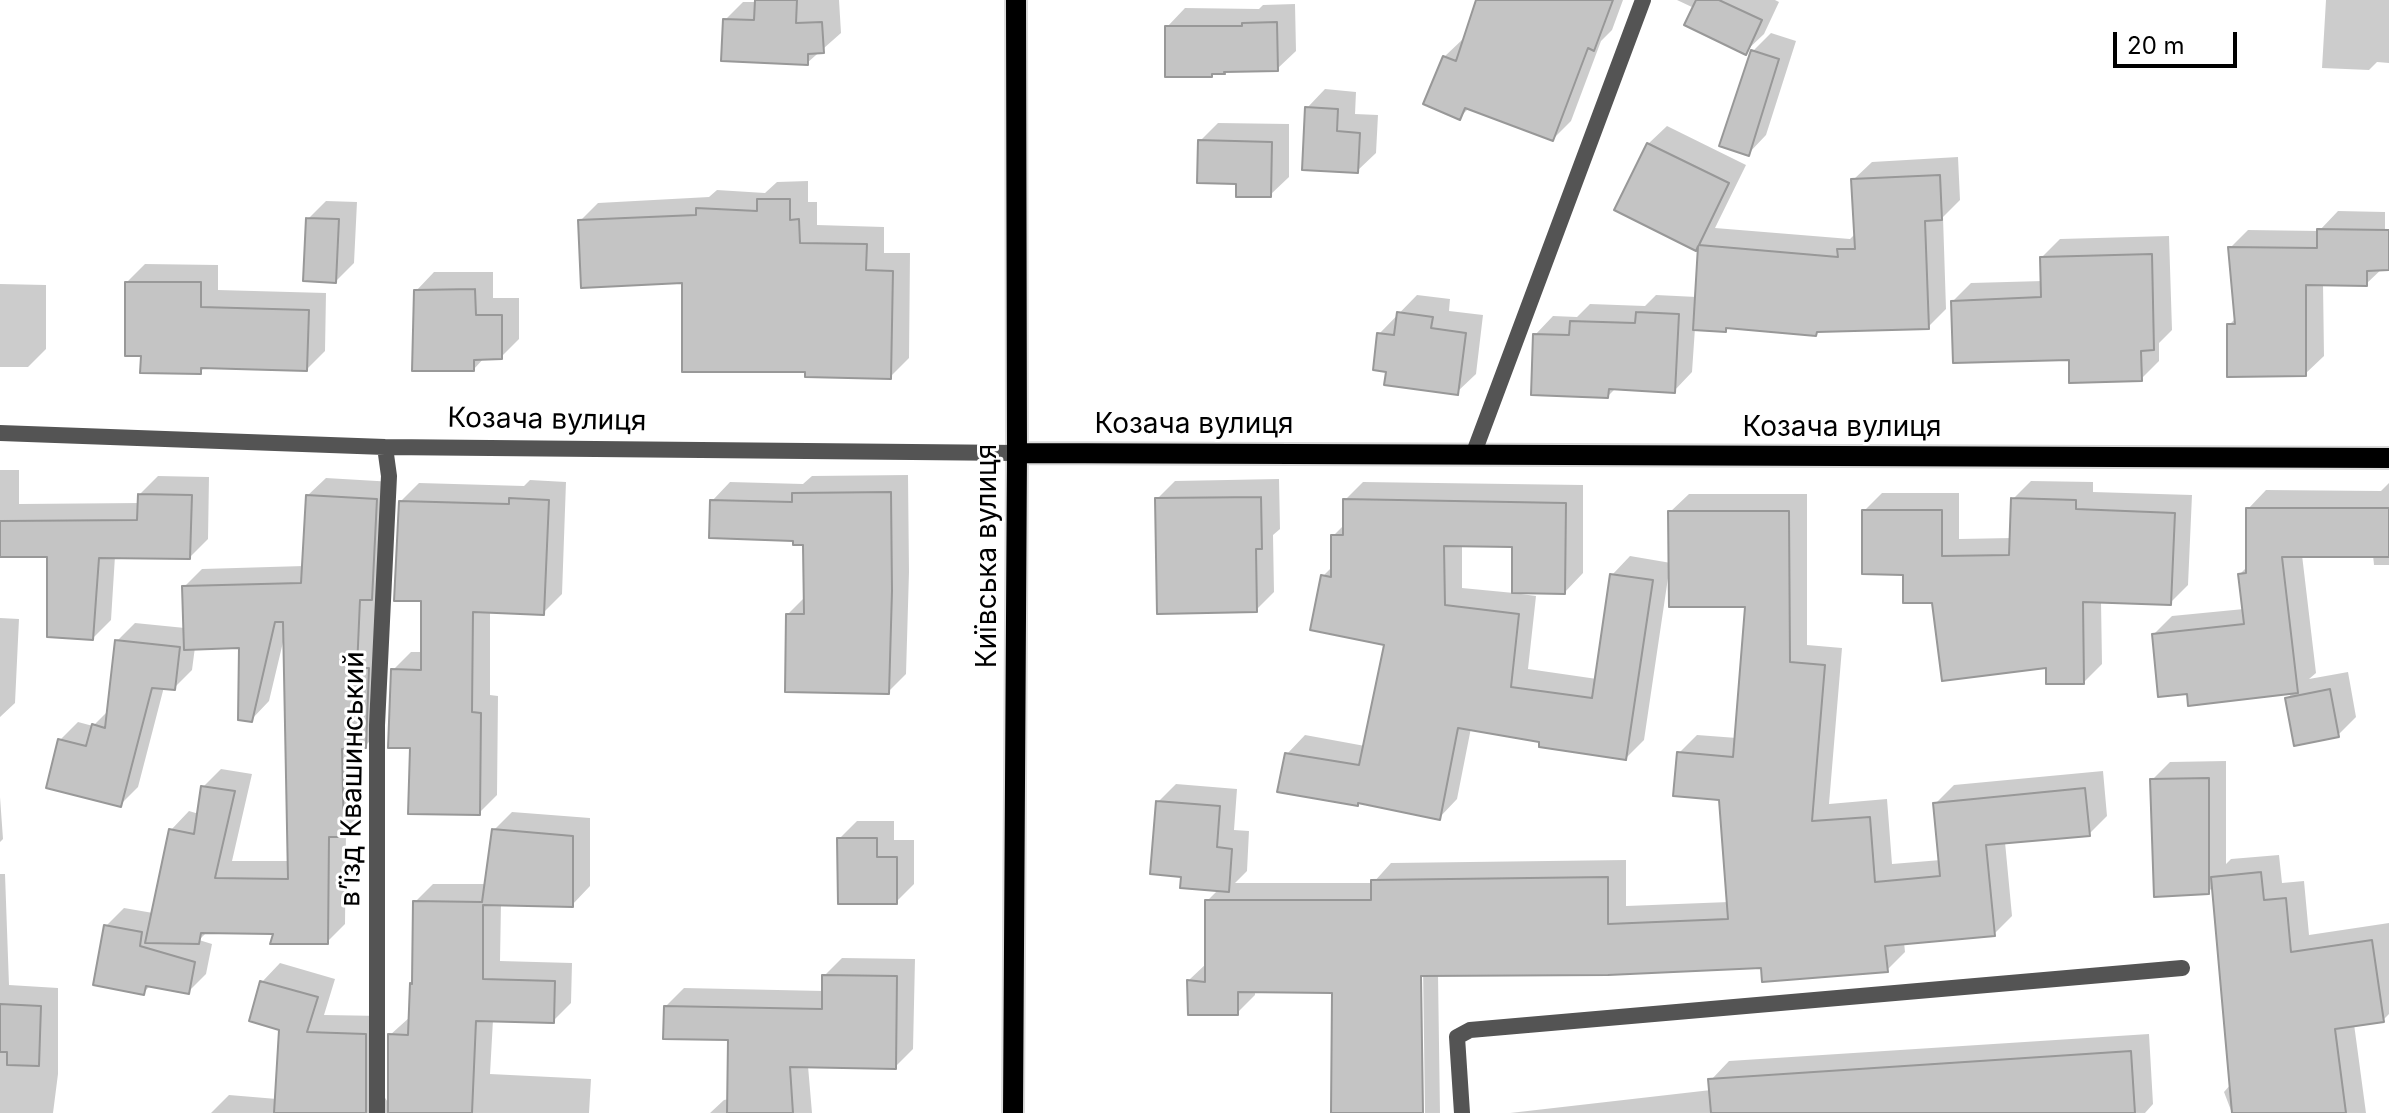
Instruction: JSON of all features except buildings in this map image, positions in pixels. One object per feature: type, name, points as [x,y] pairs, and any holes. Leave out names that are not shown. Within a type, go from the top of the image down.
[{"type":"main road","name":"Київська вулиця","points":[[1013,1113],[1016,0]]},
{"type":"main road","name":"Козача вулиця","points":[[1017,453],[2389,458]]},
{"type":"street","points":[[1473,455],[1643,0]]},
{"type":"street","name":"Козача вулиця","points":[[0,433],[385,447],[1017,453]]},
{"type":"street","name":"в’їзд Квашинський","points":[[377,1113],[377,725],[389,476],[385,447]]},
{"type":"street","points":[[1462,1113],[1457,1037],[1470,1030],[2182,968]]}]
